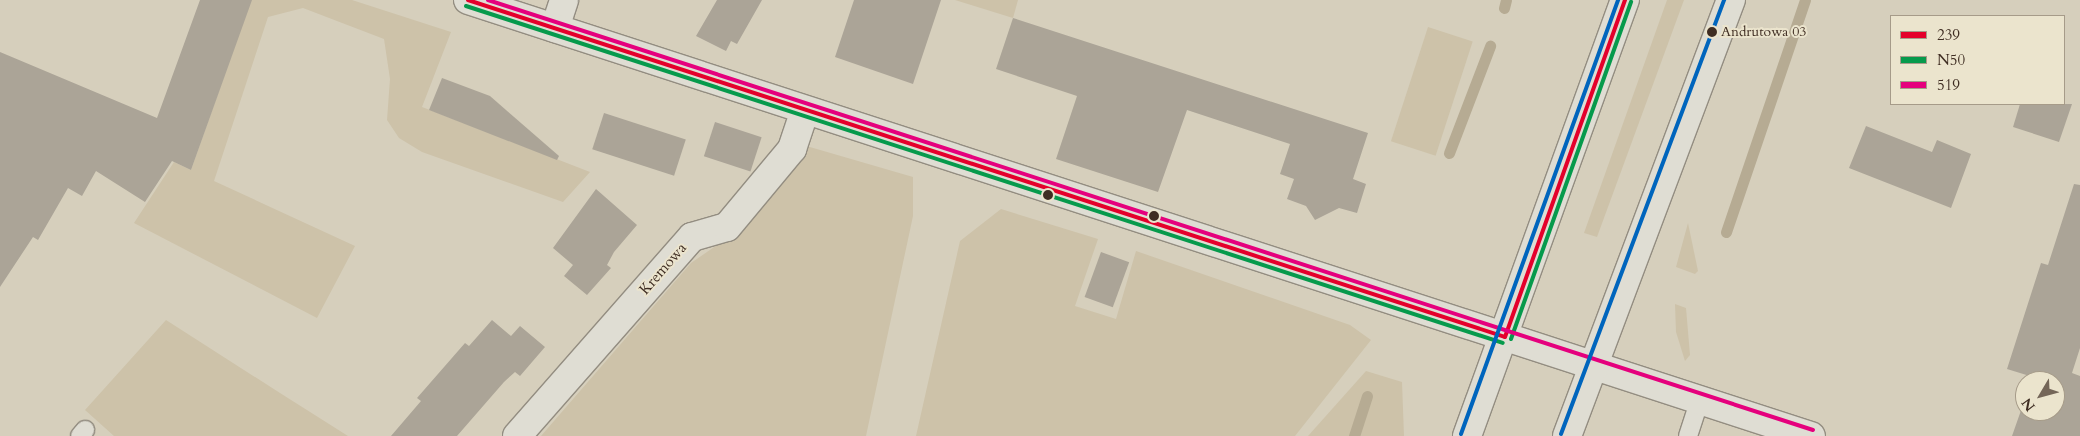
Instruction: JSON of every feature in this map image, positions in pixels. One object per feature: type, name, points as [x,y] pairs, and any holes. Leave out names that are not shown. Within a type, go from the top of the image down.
[{"type":"street","points":[[468,0],[1811,436]]},
{"type":"street","points":[[555,28],[564,0]]},
{"type":"street","points":[[1467,436],[1626,0]]},
{"type":"street","points":[[1567,436],[1595,366],[1731,0]]},
{"type":"street","name":"Kremowa","points":[[517,436],[692,237],[727,227],[792,149],[805,110]]},
{"type":"lane","points":[[1688,436],[1700,400]]},
{"type":"shaded area","points":[[251,0],[352,0],[451,32],[422,107],[590,172],[563,202],[422,152],[399,138],[387,120],[390,79],[384,39],[303,8],[268,17],[214,181],[355,246],[317,318],[134,223],[174,162],[191,170]]},
{"type":"shaded area","points":[[955,0],[1018,0],[1013,18]]},
{"type":"shaded area","points":[[1667,0],[1684,0],[1597,237],[1584,233]]},
{"type":"shaded area","points":[[1428,27],[1473,42],[1436,156],[1391,141]]},
{"type":"shaded area","points":[[803,145],[913,177],[913,216],[866,436],[541,436],[691,263],[736,232]]},
{"type":"shaded area","points":[[1001,209],[1098,239],[1075,306],[1116,319],[1136,251],[1350,325],[1371,340],[1295,436],[916,436],[960,241]]},
{"type":"shaded area","points":[[1688,223],[1698,271],[1695,274],[1676,267]]},
{"type":"shaded area","points":[[1675,304],[1686,308],[1690,355],[1685,361],[1676,332]]},
{"type":"shaded area","points":[[166,320],[348,436],[114,436],[85,410]]},
{"type":"shaded area","points":[[1366,371],[1402,382],[1404,436],[1308,436]]},
{"type":"building","points":[[200,0],[252,0],[191,170],[172,161],[145,202],[96,171],[82,196],[68,188],[38,240],[33,237],[0,287],[0,52],[157,118]]},
{"type":"building","points":[[717,0],[762,0],[737,44],[731,41],[726,51],[696,36]]},
{"type":"building","points":[[854,0],[941,0],[913,84],[835,57]]},
{"type":"building","points":[[1013,18],[1368,133],[1353,179],[1366,184],[1357,213],[1339,208],[1315,220],[1306,206],[1287,199],[1294,179],[1280,174],[1290,144],[1187,110],[1158,192],[1056,159],[1077,96],[996,69]]},
{"type":"building","points":[[442,78],[490,96],[559,156],[557,160],[429,110]]},
{"type":"building","points":[[2072,104],[2059,142],[2013,127],[2020,105]]},
{"type":"building","points":[[604,113],[686,140],[674,176],[592,149]]},
{"type":"building","points":[[715,122],[762,137],[750,171],[704,156]]},
{"type":"building","points":[[1866,126],[1932,152],[1937,140],[1971,154],[1951,208],[1849,168]]},
{"type":"building","points":[[2074,184],[2080,185],[2080,348],[2072,373],[2080,376],[2080,436],[2012,436],[2017,421],[2065,421],[2065,371],[2015,371],[2007,369],[2041,263],[2048,265]]},
{"type":"building","points":[[596,189],[637,225],[614,252],[607,265],[611,268],[587,295],[564,276],[573,265],[553,248]]},
{"type":"building","points":[[1101,252],[1129,262],[1113,307],[1085,297]]},
{"type":"building","points":[[492,320],[511,336],[520,326],[545,347],[520,376],[515,372],[504,382],[457,436],[391,436],[421,401],[417,398],[465,343],[469,346]]},
{"type":"waterway","points":[[1504,8],[1506,0]]},
{"type":"waterway","points":[[1726,232],[1805,0]]},
{"type":"waterway","points":[[1449,153],[1490,46]]},
{"type":"waterway","points":[[1354,436],[1367,396]]},
{"type":"transit line","name":"239","points":[[468,0],[1505,337]]},
{"type":"transit line","name":"519","points":[[488,0],[1813,430]]},
{"type":"transit line","points":[[1461,434],[1618,0]]},
{"type":"transit line","name":"239","points":[[1505,337],[1625,0]]},
{"type":"transit line","points":[[1561,434],[1724,0]]},
{"type":"transit line","name":"N50","points":[[1511,339],[1631,2]]},
{"type":"transit line","name":"N50","points":[[466,6],[1503,343]]},
{"type":"place","name":"Andrutowa 03","points":[[1712,32]]}]
